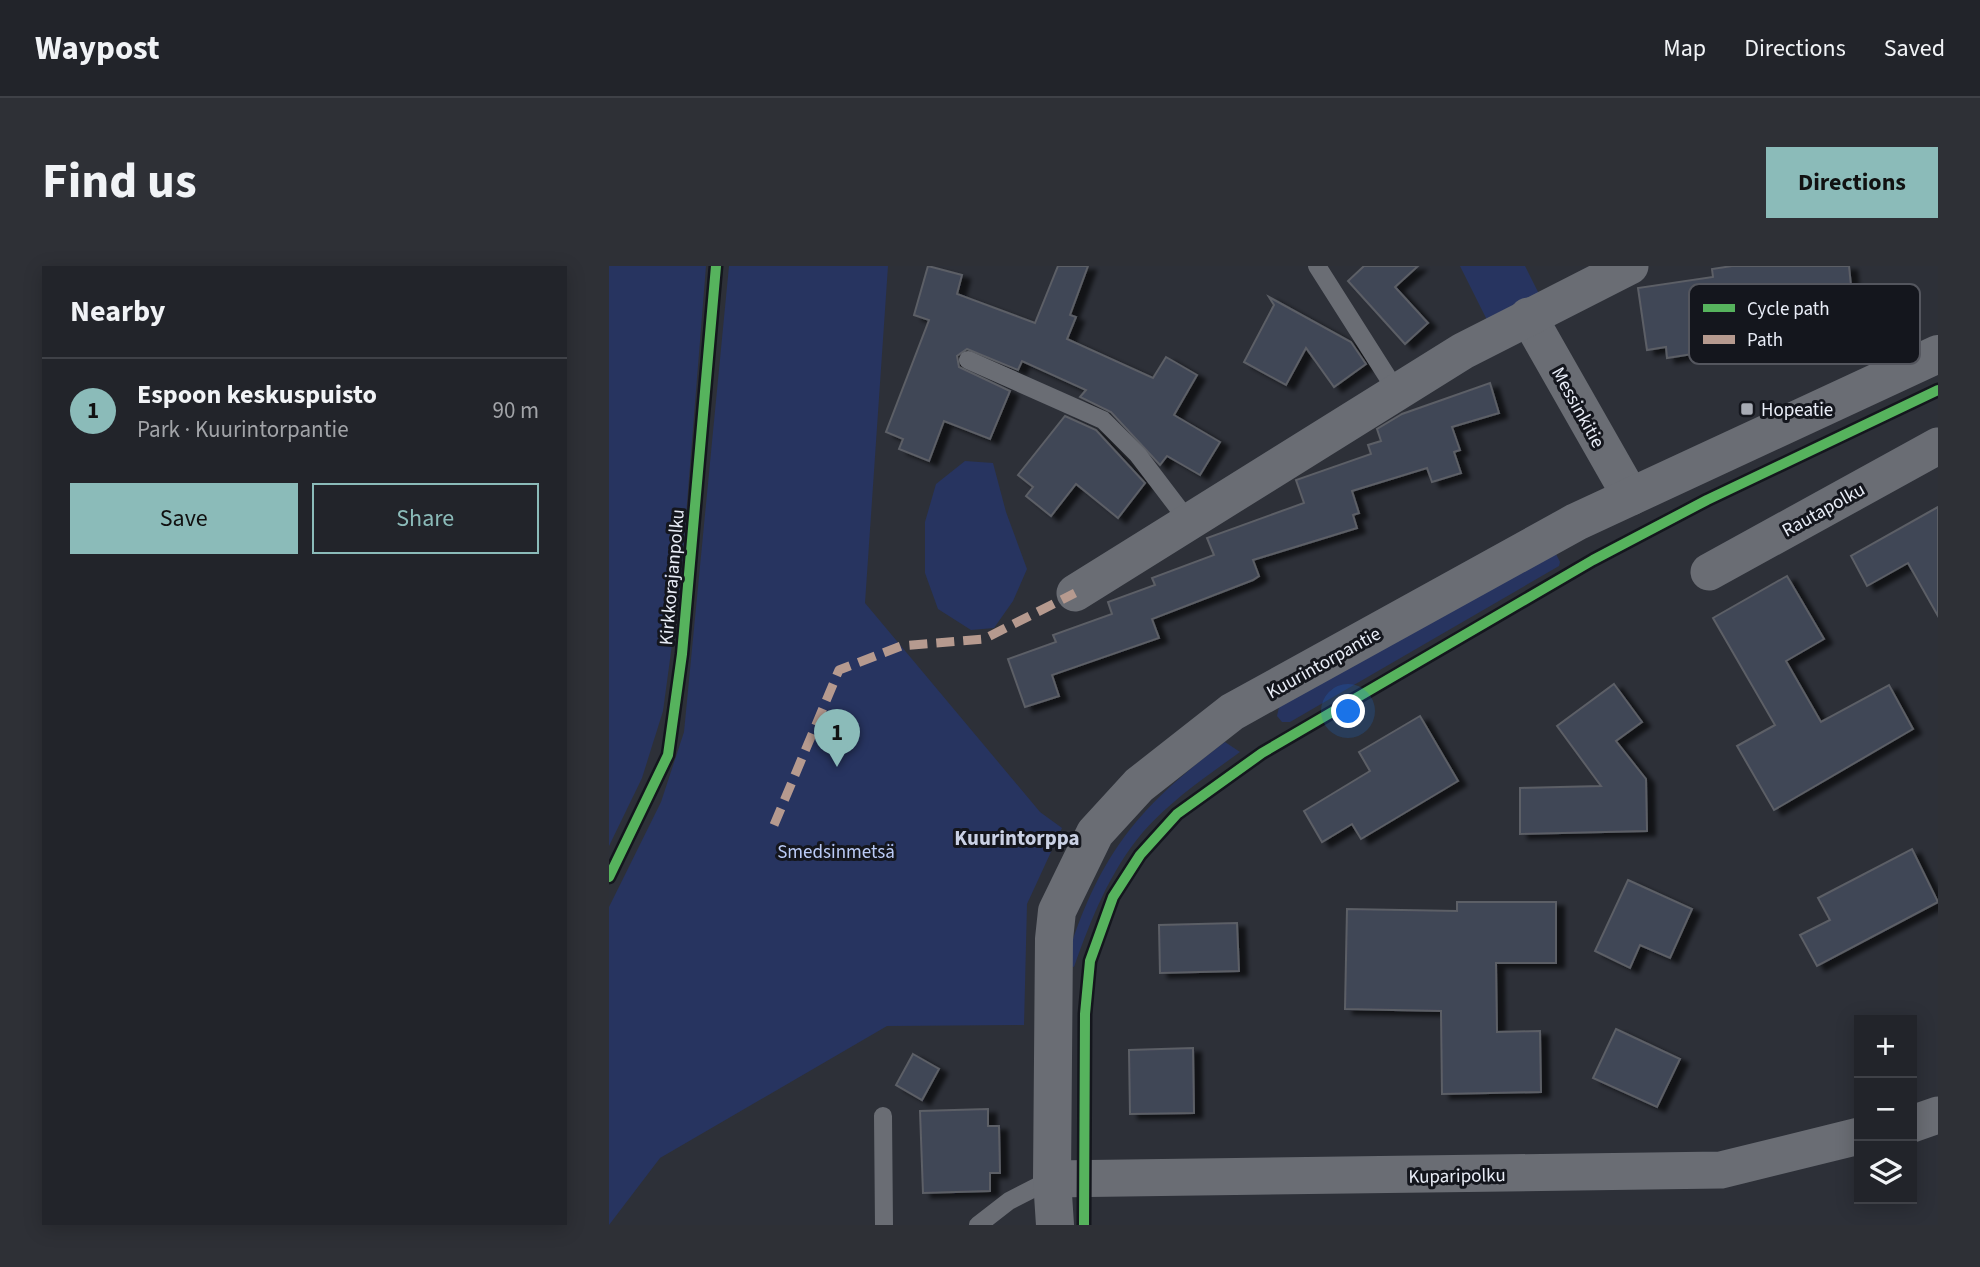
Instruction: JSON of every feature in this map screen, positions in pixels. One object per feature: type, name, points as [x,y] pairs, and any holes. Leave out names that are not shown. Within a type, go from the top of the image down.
[{"type":"street","points":[[1075,593],[1463,351],[1629,266]]},
{"type":"street","name":"Messinkitie","points":[[1528,316],[1631,497]]},
{"type":"street","name":"Kuurintorpantie","points":[[1920,362],[1938,354]]},
{"type":"street","name":"Kuurintorpantie","points":[[1055,1225],[1052,1180],[1053,939],[1057,911],[1095,833],[1139,785],[1232,712],[1576,522],[1917,364]]},
{"type":"street","name":"Rautapolku","points":[[1709,572],[1938,446]]},
{"type":"street","points":[[1917,1122],[1938,1115]]},
{"type":"street","name":"Kuparipolku","points":[[1052,1180],[1721,1170],[1854,1137]]},
{"type":"lane","points":[[1317,266],[1397,392]]},
{"type":"lane","points":[[968,360],[1103,420],[1139,455],[1189,522]]},
{"type":"lane","points":[[883,1116],[884,1225]]},
{"type":"lane","points":[[978,1225],[1009,1201],[1052,1180]]},
{"type":"green space","points":[[609,266],[706,266],[681,578],[663,711],[642,778],[609,846]]},
{"type":"green space","name":"Smedsinmetsä","points":[[729,266],[888,266],[865,603],[1040,812],[1062,828],[1027,904],[1024,1025],[887,1026],[660,1158],[609,1225],[609,907],[661,802],[684,732]]},
{"type":"green space","points":[[1460,266],[1525,266],[1541,298],[1489,324]]},
{"type":"green space","points":[[965,461],[993,463],[1006,512],[1027,569],[1013,601],[994,628],[971,630],[938,609],[925,573],[925,522],[936,484]]},
{"type":"green space","points":[[1554,550],[1560,562],[1559,566],[1290,722],[1282,722],[1277,716],[1279,707]]},
{"type":"green space","points":[[1225,742],[1240,752],[1177,799],[1143,832],[1111,879],[1074,967],[1065,964],[1091,894],[1106,864],[1124,838],[1167,790]]},
{"type":"building","points":[[928,266],[962,275],[957,294],[1035,323],[1058,266],[1088,266],[1070,315],[1076,317],[1067,339],[1153,378],[1166,357],[1197,375],[1174,415],[1220,442],[1200,475],[1167,456],[1160,465],[1111,412],[1080,397],[1086,390],[1022,361],[1018,370],[967,349],[957,356],[959,367],[1010,391],[990,439],[944,421],[929,461],[899,449],[903,439],[886,432],[929,320],[914,315]]},
{"type":"building","points":[[1364,266],[1418,266],[1395,287],[1428,323],[1405,344],[1348,281]]},
{"type":"building","points":[[1732,266],[1849,266],[1851,284],[1689,284],[1689,355],[1667,358],[1666,347],[1647,350],[1638,288],[1713,277],[1712,269]]},
{"type":"building","points":[[1269,297],[1351,342],[1366,364],[1334,387],[1306,348],[1286,385],[1244,362],[1274,305]]},
{"type":"building","points":[[1490,383],[1499,413],[1452,427],[1460,450],[1454,452],[1461,473],[1432,482],[1427,468],[1352,491],[1359,513],[1353,515],[1357,528],[1253,560],[1259,576],[1253,580],[1152,619],[1159,638],[1052,675],[1059,696],[1025,707],[1008,659],[1056,642],[1053,635],[1112,614],[1108,602],[1155,585],[1152,578],[1214,555],[1207,538],[1304,503],[1296,480],[1371,454],[1368,445],[1381,441],[1377,429],[1402,414]]},
{"type":"building","points":[[1065,416],[1096,430],[1145,483],[1118,518],[1076,484],[1051,516],[1026,496],[1033,487],[1018,475]]},
{"type":"building","points":[[1938,507],[1938,616],[1908,563],[1867,586],[1851,556]]},
{"type":"building","points":[[1787,576],[1824,639],[1786,661],[1821,722],[1889,685],[1913,729],[1774,810],[1737,746],[1775,725],[1713,618]]},
{"type":"building","points":[[1614,684],[1642,722],[1616,741],[1646,779],[1647,831],[1520,834],[1520,788],[1601,786],[1557,726]]},
{"type":"building","points":[[1420,716],[1458,781],[1361,839],[1352,824],[1322,842],[1304,811],[1370,771],[1359,752]]},
{"type":"building","points":[[1912,849],[1938,902],[1817,966],[1800,935],[1830,920],[1818,898]]},
{"type":"building","points":[[1628,880],[1692,909],[1670,958],[1640,945],[1630,968],[1595,951]]},
{"type":"building","points":[[1457,902],[1556,902],[1556,963],[1496,963],[1497,1032],[1540,1031],[1541,1092],[1442,1094],[1441,1011],[1345,1009],[1347,909],[1457,911]]},
{"type":"building","points":[[1237,923],[1239,971],[1160,973],[1159,925]]},
{"type":"building","points":[[1616,1029],[1680,1059],[1657,1107],[1593,1078]]},
{"type":"building","points":[[1193,1048],[1194,1113],[1130,1114],[1129,1050]]},
{"type":"building","points":[[913,1054],[939,1069],[922,1100],[896,1085]]},
{"type":"building","points":[[988,1109],[988,1126],[999,1126],[1000,1173],[990,1173],[990,1191],[923,1193],[920,1111]]},
{"type":"marked path","points":[[774,825],[839,670],[901,646],[984,639],[1075,593]]},
{"type":"cycle path","name":"Kirkkorajanpolku","points":[[609,877],[668,755],[682,654],[716,266]]},
{"type":"cycle path","points":[[1084,1225],[1085,1014],[1090,961],[1113,897],[1140,855],[1177,814],[1262,753],[1593,560],[1707,500],[1938,390]]},
{"type":"place","name":"Hopeatie","points":[[1747,409]]},
{"type":"place","name":"Espoon keskuspuisto","points":[[837,767]]},
{"type":"district","name":"Kuurintorppa","points":[[1017,838]]}]
